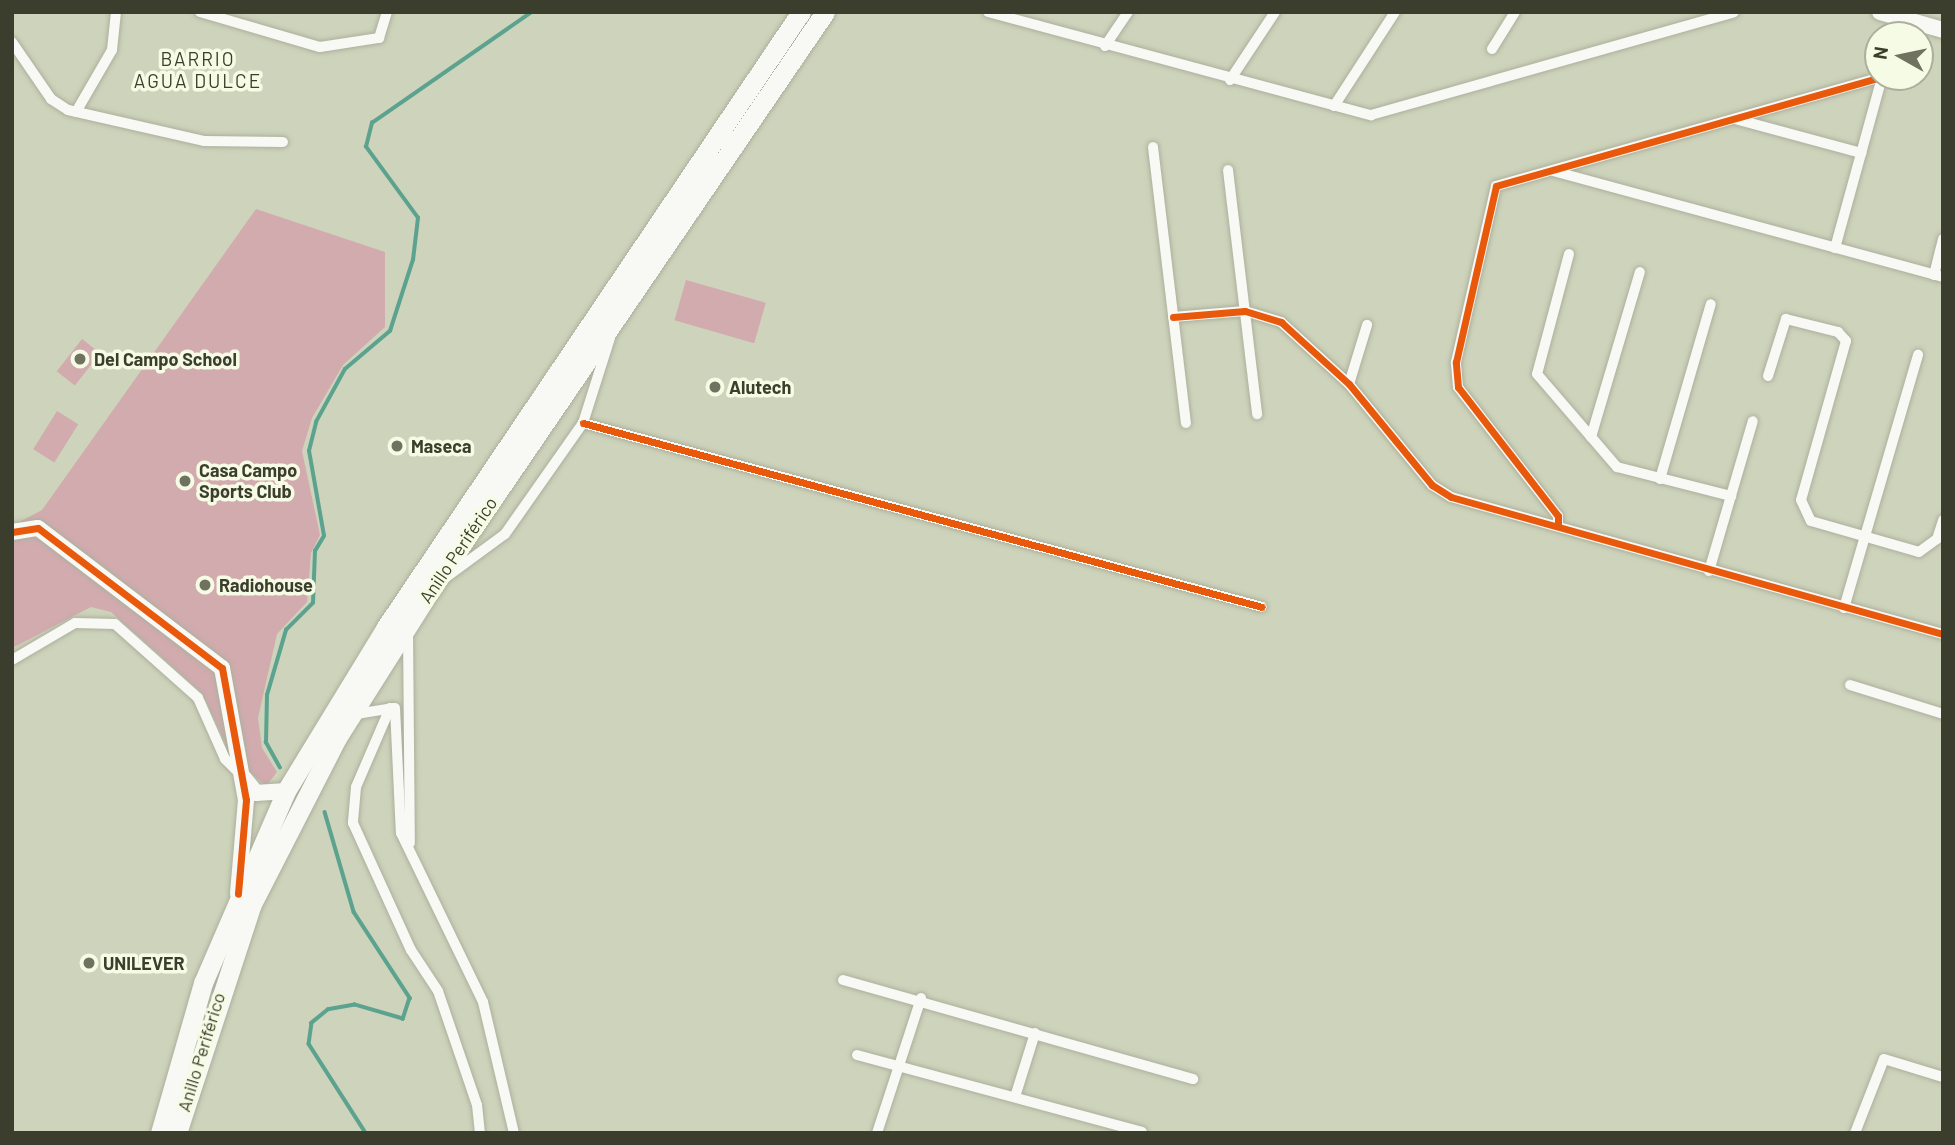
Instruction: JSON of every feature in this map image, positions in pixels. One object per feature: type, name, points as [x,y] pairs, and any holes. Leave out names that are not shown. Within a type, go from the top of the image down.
[{"type":"highway","name":"Anillo Periférico","points":[[160,1133],[203,983],[239,894],[286,791],[386,627],[801,12]]},
{"type":"highway","name":"Anillo Periférico","points":[[177,1133],[251,905],[350,716],[432,588],[825,12]]},
{"type":"street","points":[[76,112],[112,50],[117,12]]},
{"type":"street","points":[[200,12],[320,47],[379,38],[387,12]]},
{"type":"street","points":[[988,12],[1230,80],[1371,114],[1734,12]]},
{"type":"street","points":[[1105,46],[1128,12]]},
{"type":"street","points":[[1230,80],[1275,12]]},
{"type":"street","points":[[1334,106],[1395,12]]},
{"type":"street","points":[[1492,49],[1515,12]]},
{"type":"street","points":[[1880,12],[1943,30]]},
{"type":"street","points":[[12,42],[51,99],[76,112],[204,141],[283,142]]},
{"type":"street","points":[[1558,526],[1558,516],[1461,399],[1456,375],[1496,186],[1864,82]]},
{"type":"street","points":[[1835,248],[1878,91]]},
{"type":"street","points":[[1732,118],[1861,153]]},
{"type":"street","points":[[1153,147],[1186,423]]},
{"type":"street","points":[[1228,170],[1257,414]]},
{"type":"street","points":[[1551,170],[1938,276],[1943,239]]},
{"type":"street","points":[[1569,254],[1537,374],[1617,467],[1731,496]]},
{"type":"street","points":[[1591,437],[1640,272]]},
{"type":"street","points":[[1660,479],[1711,304]]},
{"type":"street","points":[[1173,317],[1245,311],[1291,329],[1349,384],[1432,485],[1451,497],[1943,635]]},
{"type":"street","points":[[432,588],[505,534],[583,423],[617,316]]},
{"type":"street","points":[[1768,376],[1786,319],[1838,332],[1846,341],[1801,500],[1811,522],[1919,552],[1937,539],[1943,520]]},
{"type":"street","points":[[1349,384],[1367,325]]},
{"type":"street","points":[[1844,608],[1918,355]]},
{"type":"street","points":[[1709,571],[1753,421]]},
{"type":"street","points":[[583,423],[1262,607]]},
{"type":"street","points":[[12,532],[38,528],[211,655],[228,685],[227,720],[244,778],[239,894]]},
{"type":"street","points":[[12,660],[75,623],[115,624],[198,698],[225,759],[256,793],[286,791]]},
{"type":"street","points":[[409,624],[398,707],[410,843],[429,900],[484,1002],[514,1133]]},
{"type":"street","points":[[1850,685],[1943,714]]},
{"type":"street","points":[[350,716],[398,707]]},
{"type":"street","points":[[398,707],[356,787],[353,823],[411,950],[438,991],[477,1105],[480,1133]]},
{"type":"street","points":[[843,980],[921,998],[1194,1079]]},
{"type":"street","points":[[877,1133],[921,998]]},
{"type":"street","points":[[1015,1097],[1035,1033]]},
{"type":"street","points":[[857,1055],[1142,1132]]},
{"type":"street","points":[[1855,1133],[1884,1059],[1943,1077]]},
{"type":"shaded area","name":"Casa Campo Sports Club","points":[[256,209],[385,252],[385,327],[343,365],[312,418],[302,451],[320,535],[311,553],[307,602],[277,634],[258,718],[262,748],[277,772],[266,786],[232,757],[202,693],[111,612],[91,607],[12,648],[12,526],[42,510]]},
{"type":"shaded area","points":[[686,280],[766,303],[754,343],[674,320]]},
{"type":"shaded area","points":[[82,339],[100,353],[75,385],[57,371]]},
{"type":"shaded area","points":[[57,411],[78,424],[54,462],[33,449]]},
{"type":"waterway","points":[[280,768],[266,743],[267,695],[286,630],[313,603],[315,551],[324,536],[309,451],[316,422],[345,369],[390,331],[413,260],[418,218],[366,147],[372,123],[532,12]]},
{"type":"waterway","points":[[325,812],[354,912],[410,998],[403,1019],[355,1005],[328,1010],[312,1023],[309,1044],[366,1133]]},
{"type":"cycle path","points":[[1558,526],[1558,516],[1458,387],[1456,362],[1496,186],[1864,82]]},
{"type":"cycle path","points":[[1173,317],[1245,311],[1281,322],[1349,384],[1432,485],[1451,497],[1943,634]]},
{"type":"cycle path","points":[[583,423],[1262,607]]},
{"type":"cycle path","points":[[12,532],[38,528],[222,668],[246,800],[238,894]]},
{"type":"place","name":"Del Campo School","points":[[80,359]]},
{"type":"place","name":"Alutech","points":[[715,387]]},
{"type":"place","name":"Maseca","points":[[397,446]]},
{"type":"place","name":"Casa Campo Sports Club","points":[[185,481]]},
{"type":"place","name":"Radiohouse","points":[[205,585]]},
{"type":"place","name":"UNILEVER","points":[[89,963]]},
{"type":"district","name":"BARRIO AGUA DULCE","points":[[198,70]]}]
